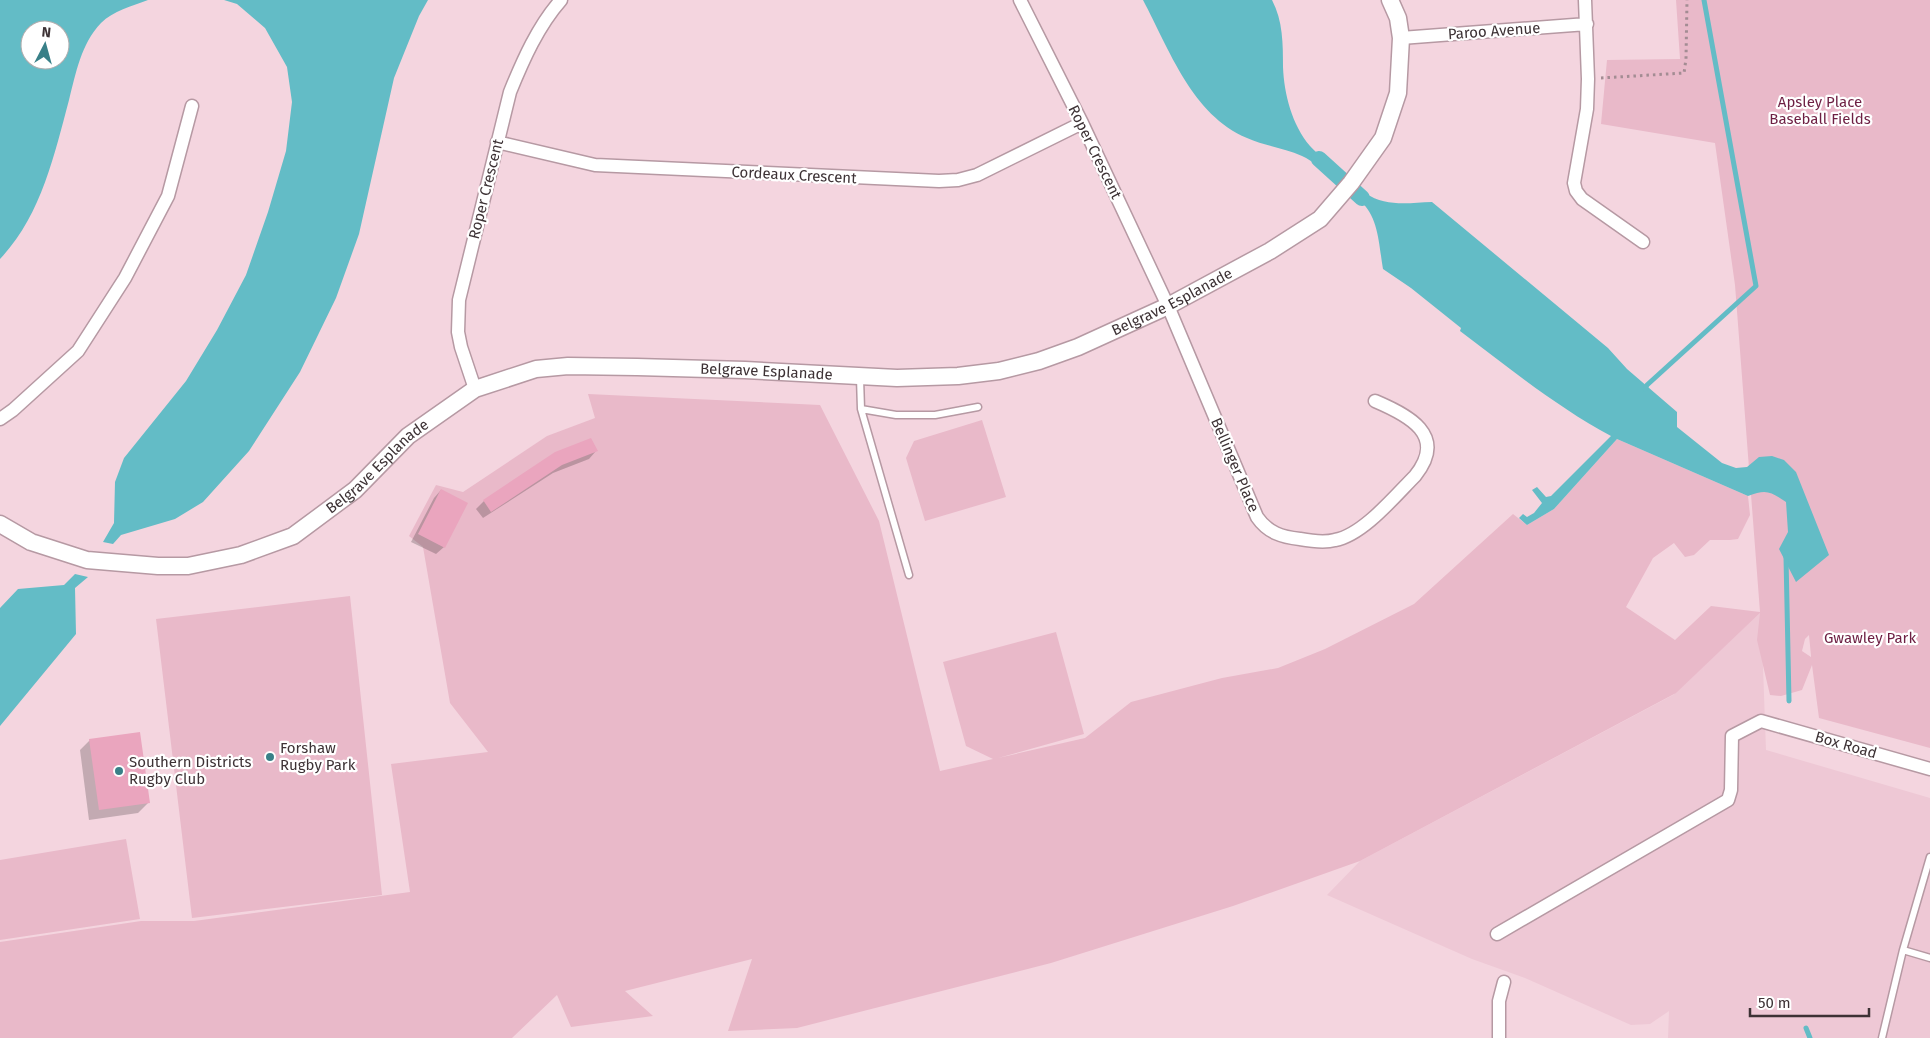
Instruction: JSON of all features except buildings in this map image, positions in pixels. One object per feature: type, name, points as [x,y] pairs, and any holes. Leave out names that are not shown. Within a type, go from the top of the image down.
[{"type":"street","name":"Roper Crescent","points":[[476,389],[459,340],[459,300],[510,92],[522,62],[537,34],[561,0]]},
{"type":"street","name":"Roper Crescent","points":[[1020,0],[1082,123],[1168,306]]},
{"type":"street","name":"Belgrave Esplanade","points":[[0,524],[30,542],[87,560],[142,565],[188,566],[241,555],[293,536],[355,490],[408,436],[476,389],[536,369],[568,366],[736,370],[897,378],[958,376],[1039,362],[1078,347],[1168,306],[1270,251],[1320,219],[1348,187],[1383,138],[1398,93],[1401,38],[1398,18],[1390,0]]},
{"type":"street","points":[[1585,0],[1587,24],[1587,109],[1574,183],[1576,191],[1582,199],[1643,242]]},
{"type":"street","name":"Paroo Avenue","points":[[1401,38],[1587,24]]},
{"type":"street","points":[[0,419],[13,410],[78,351],[125,278],[168,196],[192,106]]},
{"type":"street","name":"Cordeaux Crescent","points":[[497,142],[596,165],[939,181],[958,180],[977,174],[1082,123]]},
{"type":"street","name":"Bellinger Place","points":[[1168,306],[1258,518],[1270,531],[1281,536],[1323,541],[1347,536],[1358,530],[1381,510],[1422,467],[1426,458],[1426,440],[1416,423],[1400,412],[1375,401]]},
{"type":"street","name":"Box Road","points":[[1497,934],[1728,800],[1731,790],[1732,736],[1761,721],[1930,769]]},
{"type":"street","points":[[1499,1038],[1499,1001],[1504,982]]},
{"type":"lane","points":[[860,376],[861,409],[909,575]]},
{"type":"lane","points":[[861,409],[896,415],[925,415],[978,408]]},
{"type":"lane","points":[[1882,1038],[1903,950],[1930,857]]},
{"type":"lane","points":[[1903,950],[1930,958]]},
{"type":"path","points":[[1588,79],[1684,73],[1687,0]]},
{"type":"shaded area","points":[[1761,612],[1766,750],[1930,798],[1930,1038],[1668,1038],[1669,1011],[1650,1024],[1631,1025],[1525,978],[1472,959],[1327,895],[1360,861],[1673,695]]},
{"type":"green space","points":[[1676,0],[1930,0],[1930,748],[1819,718],[1812,665],[1802,690],[1781,696],[1770,695],[1757,640],[1760,613],[1676,693],[1360,861],[1233,906],[1051,963],[797,1028],[728,1031],[752,959],[625,991],[653,1016],[571,1027],[557,995],[512,1038],[0,1038],[0,942],[141,921],[194,921],[410,892],[391,764],[488,752],[450,703],[423,547],[409,536],[436,485],[463,492],[547,436],[595,418],[588,394],[820,405],[879,521],[940,771],[993,759],[966,746],[943,662],[1056,632],[1084,734],[998,758],[1085,738],[1131,702],[1222,678],[1278,668],[1325,649],[1414,604],[1513,514],[1527,525],[1554,509],[1617,439],[1748,496],[1750,515],[1738,539],[1710,540],[1694,555],[1685,557],[1674,543],[1653,558],[1626,607],[1675,640],[1711,606],[1760,612],[1735,285],[1715,143],[1601,124],[1607,60],[1680,59]],"holes":[[[1809,635],[1811,657],[1802,651],[1805,639]]]},
{"type":"green space","points":[[982,420],[1006,497],[925,521],[906,458],[914,441]]},
{"type":"green space","name":"Forshaw Rugby Park","points":[[350,596],[382,895],[192,918],[156,619]]},
{"type":"green space","points":[[126,839],[140,919],[0,940],[0,860]]},
{"type":"water","points":[[0,0],[148,0],[111,15],[94,31],[84,49],[44,184],[36,205],[14,242],[0,259]]},
{"type":"water","points":[[224,0],[428,0],[419,16],[394,78],[359,234],[336,298],[300,372],[249,451],[203,502],[175,519],[121,535],[113,544],[103,542],[114,523],[115,482],[124,458],[186,381],[217,330],[246,275],[268,212],[286,151],[292,102],[287,67],[265,28],[237,4]]},
{"type":"water","points":[[1143,0],[1272,0],[1280,24],[1284,77],[1290,109],[1298,129],[1310,146],[1338,171],[1332,179],[1306,158],[1247,138],[1211,114],[1184,79]]},
{"type":"water","points":[[1365,193],[1389,202],[1432,202],[1608,348],[1627,369],[1677,412],[1677,427],[1722,463],[1736,468],[1747,467],[1759,457],[1772,456],[1784,460],[1796,472],[1829,555],[1796,582],[1779,549],[1788,532],[1786,502],[1768,492],[1759,492],[1748,496],[1617,439],[1554,509],[1527,525],[1519,518],[1523,514],[1527,517],[1534,513],[1542,503],[1532,490],[1537,487],[1546,497],[1551,496],[1611,436],[1572,413],[1534,387],[1460,331],[1461,328],[1411,288],[1383,269],[1375,223],[1366,207],[1360,201]]},
{"type":"water","points":[[75,574],[88,577],[75,588],[76,634],[0,726],[0,608],[18,589],[64,585]]},
{"type":"waterway","points":[[1645,389],[1647,385],[1756,286],[1704,0]]},
{"type":"waterway","points":[[1319,159],[1362,198]]},
{"type":"waterway","points":[[1786,557],[1789,701]]},
{"type":"waterway","points":[[1806,1028],[1810,1038]]},
{"type":"place","name":"Forshaw Rugby Park","points":[[270,757]]},
{"type":"place","name":"Southern Districts Rugby Club","points":[[119,771]]},
{"type":"park label","name":"Apsley Place Baseball Fields","points":[[1820,110]]},
{"type":"park label","name":"Gwawley Park","points":[[1870,638]]}]
